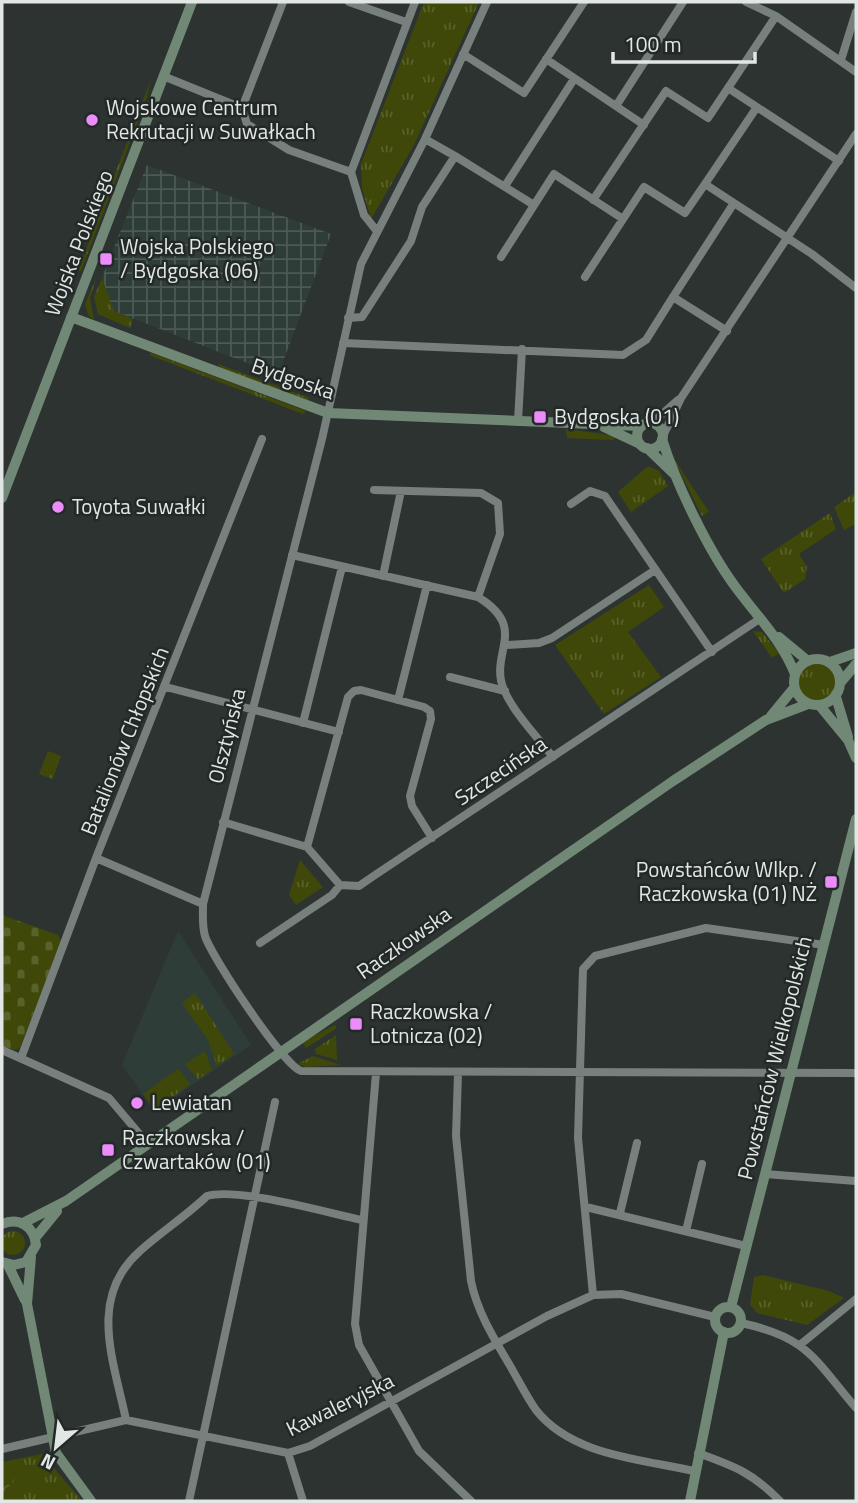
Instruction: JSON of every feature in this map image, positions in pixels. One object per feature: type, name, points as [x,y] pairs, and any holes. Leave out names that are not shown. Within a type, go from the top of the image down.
[{"type":"street","name":"Wojska Polskiego","points":[[2,498],[192,2]]},
{"type":"street","points":[[283,2],[242,108],[247,124],[264,137],[289,150],[352,172]]},
{"type":"street","points":[[349,2],[406,22]]},
{"type":"street","points":[[376,230],[365,215],[352,172],[415,2]]},
{"type":"street","name":"Olsztyńska","points":[[487,2],[425,139],[376,230],[361,264],[328,413],[203,904],[203,922],[210,949],[287,1063],[301,1071],[775,1075],[792,1072],[856,1073]]},
{"type":"street","points":[[463,54],[524,93],[584,2]]},
{"type":"street","points":[[616,106],[683,2]]},
{"type":"street","points":[[746,2],[760,4],[856,72]]},
{"type":"street","points":[[841,60],[856,12]]},
{"type":"street","points":[[593,200],[666,91],[708,118],[776,16]]},
{"type":"street","points":[[546,59],[644,125]]},
{"type":"street","points":[[163,76],[242,108]]},
{"type":"street","points":[[505,186],[574,79]]},
{"type":"street","points":[[728,88],[839,161]]},
{"type":"street","points":[[585,276],[644,187],[685,213],[757,107]]},
{"type":"street","points":[[681,398],[637,433],[644,446],[655,447],[663,438],[681,398],[856,134]]},
{"type":"street","points":[[425,139],[534,205]]},
{"type":"street","points":[[348,318],[362,317],[411,241],[422,207],[455,156]]},
{"type":"street","points":[[501,257],[554,174],[623,219]]},
{"type":"street","points":[[705,184],[788,238],[856,288]]},
{"type":"street","points":[[343,343],[623,355],[646,340],[734,203]]},
{"type":"street","points":[[673,297],[727,331]]},
{"type":"street","name":"Bydgoska","points":[[71,317],[328,413],[646,425]]},
{"type":"street","points":[[518,421],[522,349]]},
{"type":"street","name":"Bydgoska","points":[[598,425],[644,446],[674,474]]},
{"type":"street","points":[[646,425],[658,426],[663,438]]},
{"type":"street","name":"Bydgoska","points":[[663,438],[674,474],[727,574],[769,628],[795,674]]},
{"type":"street","name":"Batalionów Chłopskich","points":[[21,1058],[96,858],[262,439]]},
{"type":"street","points":[[374,490],[481,493],[498,503],[500,534],[478,597]]},
{"type":"street","points":[[383,576],[401,491]]},
{"type":"street","points":[[571,504],[590,491],[605,496],[712,652]]},
{"type":"street","points":[[292,555],[478,597],[487,603],[503,622],[507,645],[500,674],[505,691],[553,757]]},
{"type":"street","points":[[303,723],[342,566]]},
{"type":"street","points":[[507,645],[539,643],[552,638],[655,570]]},
{"type":"street","points":[[398,700],[427,585]]},
{"type":"street","name":"Szczecińska","points":[[260,943],[332,895],[340,885],[359,886],[761,618]]},
{"type":"street","name":"Bydgoska","points":[[769,628],[808,661]]},
{"type":"street","points":[[830,662],[856,653]]},
{"type":"street","points":[[841,682],[836,668],[830,662],[817,659],[808,661],[795,674],[794,688],[802,700],[814,705],[849,740]]},
{"type":"street","points":[[856,664],[841,682],[836,697],[856,758]]},
{"type":"street","points":[[450,677],[505,691]]},
{"type":"street","points":[[166,687],[339,732]]},
{"type":"street","name":"Raczkowska","points":[[23,1223],[66,1201],[279,1051],[766,720],[794,688]]},
{"type":"street","points":[[307,847],[348,697],[354,691],[361,690],[430,711],[431,719],[410,796],[411,806],[432,838]]},
{"type":"street","points":[[814,705],[836,697]]},
{"type":"street","name":"Raczkowska","points":[[766,720],[814,705]]},
{"type":"street","name":"Powstańców Wielkopolskich","points":[[731,1307],[856,819]]},
{"type":"street","points":[[223,822],[307,847],[340,885]]},
{"type":"street","points":[[96,858],[203,904]]},
{"type":"street","points":[[593,1295],[579,1138],[578,1072],[583,969],[595,956],[706,928],[824,945]]},
{"type":"street","points":[[2,1050],[109,1098],[147,1143]]},
{"type":"street","points":[[376,1073],[355,1324],[359,1345],[419,1451],[471,1501]]},
{"type":"street","points":[[458,1073],[456,1136],[475,1302],[536,1410],[568,1437],[590,1447],[694,1471]]},
{"type":"street","points":[[189,1501],[275,1102]]},
{"type":"street","points":[[620,1213],[637,1143]]},
{"type":"street","points":[[686,1231],[702,1164]]},
{"type":"street","points":[[765,1174],[856,1181]]},
{"type":"street","points":[[126,1419],[106,1316],[117,1280],[140,1251],[208,1196],[216,1194],[254,1198],[362,1220]]},
{"type":"street","name":"Raczkowska","points":[[35,1238],[66,1201]]},
{"type":"street","points":[[586,1208],[620,1213],[746,1246]]},
{"type":"street","points":[[4,1220],[23,1223],[35,1238],[27,1304],[53,1437],[57,1453],[91,1501]]},
{"type":"street","points":[[5,1263],[20,1264],[31,1257]]},
{"type":"street","points":[[5,1263],[27,1304]]},
{"type":"street","name":"Kawaleryjska","points":[[2,1449],[126,1419],[204,1438],[288,1453],[310,1446],[593,1295],[621,1294],[715,1317]]},
{"type":"street","points":[[801,1344],[856,1299]]},
{"type":"street","points":[[731,1307],[738,1312],[741,1323],[734,1331],[724,1332],[717,1326],[715,1317],[723,1308],[731,1307]]},
{"type":"street","points":[[741,1323],[770,1329],[801,1344],[856,1408]]},
{"type":"street","points":[[690,1501],[724,1332]]},
{"type":"street","points":[[288,1453],[303,1501]]},
{"type":"street","points":[[698,1453],[758,1478],[780,1501]]},
{"type":"shaded area","points":[[147,165],[331,234],[278,375],[114,311],[101,280]]},
{"type":"shaded area","points":[[178,931],[251,1045],[154,1111],[122,1065]]},
{"type":"green space","points":[[424,2],[479,2],[414,145],[371,219],[362,188],[361,164]]},
{"type":"green space","points":[[151,79],[146,100],[81,271],[78,271]]},
{"type":"green space","points":[[97,276],[90,298],[94,320],[88,315],[85,304]]},
{"type":"green space","points":[[102,278],[114,311],[133,319],[130,328],[98,314],[94,297]]},
{"type":"green space","points":[[152,353],[306,411],[303,414],[149,355]]},
{"type":"green space","points":[[218,364],[309,398],[309,401],[220,368]]},
{"type":"green space","points":[[566,429],[617,436],[613,440],[567,438]]},
{"type":"green space","points":[[672,456],[709,512],[702,516]]},
{"type":"green space","points":[[648,466],[659,471],[668,486],[631,512],[618,492]]},
{"type":"green space","points":[[856,492],[856,524],[844,530],[834,507]]},
{"type":"green space","points":[[830,513],[836,529],[799,554],[807,567],[805,579],[784,593],[761,559]]},
{"type":"green space","points":[[649,585],[664,607],[628,632],[661,677],[604,714],[555,645]]},
{"type":"green space","points":[[753,631],[762,632],[779,653],[772,658]]},
{"type":"green space","points":[[817,659],[834,665],[840,682],[834,699],[817,705],[800,699],[794,682],[800,665]]},
{"type":"green space","points":[[48,751],[61,756],[53,779],[39,774]]},
{"type":"green space","points":[[300,860],[323,887],[296,905],[289,895]]},
{"type":"green space","points":[[2,915],[58,935],[61,941],[20,1048],[14,1050],[2,1046]]},
{"type":"green space","points":[[195,993],[234,1054],[217,1066],[208,1040],[182,1003]]},
{"type":"green space","points":[[335,1025],[337,1028],[306,1048],[302,1042]]},
{"type":"green space","points":[[336,1035],[337,1060],[316,1054],[315,1049]]},
{"type":"green space","points":[[205,1051],[212,1070],[198,1079],[185,1064]]},
{"type":"green space","points":[[313,1056],[341,1065],[307,1067],[297,1064]]},
{"type":"green space","points":[[178,1069],[190,1084],[155,1110],[143,1094]]},
{"type":"green space","points":[[13,1231],[22,1234],[25,1243],[22,1252],[13,1255],[4,1252],[1,1243],[4,1234]]},
{"type":"green space","points":[[763,1275],[829,1291],[844,1298],[807,1325],[757,1313],[750,1305],[754,1277]]},
{"type":"green space","points":[[42,1454],[82,1501],[2,1501],[2,1462]]},
{"type":"green space","points":[[12,1464],[16,1476],[2,1497],[2,1466]]},
{"type":"place","name":"Wojskowe Centrum Rekrutacji w Suwałkach","points":[[92,120]]},
{"type":"place","name":"Wojska Polskiego / Bydgoska (06)","points":[[106,259]]},
{"type":"place","name":"Bydgoska (01)","points":[[540,417]]},
{"type":"place","name":"Toyota Suwałki","points":[[58,507]]},
{"type":"place","name":"Powstańców Wlkp. / Raczkowska (01) NŻ","points":[[831,882]]},
{"type":"place","name":"Raczkowska / Lotnicza (02)","points":[[356,1024]]},
{"type":"place","name":"Lewiatan","points":[[137,1103]]},
{"type":"place","name":"Raczkowska / Czwartaków (01)","points":[[108,1150]]}]
